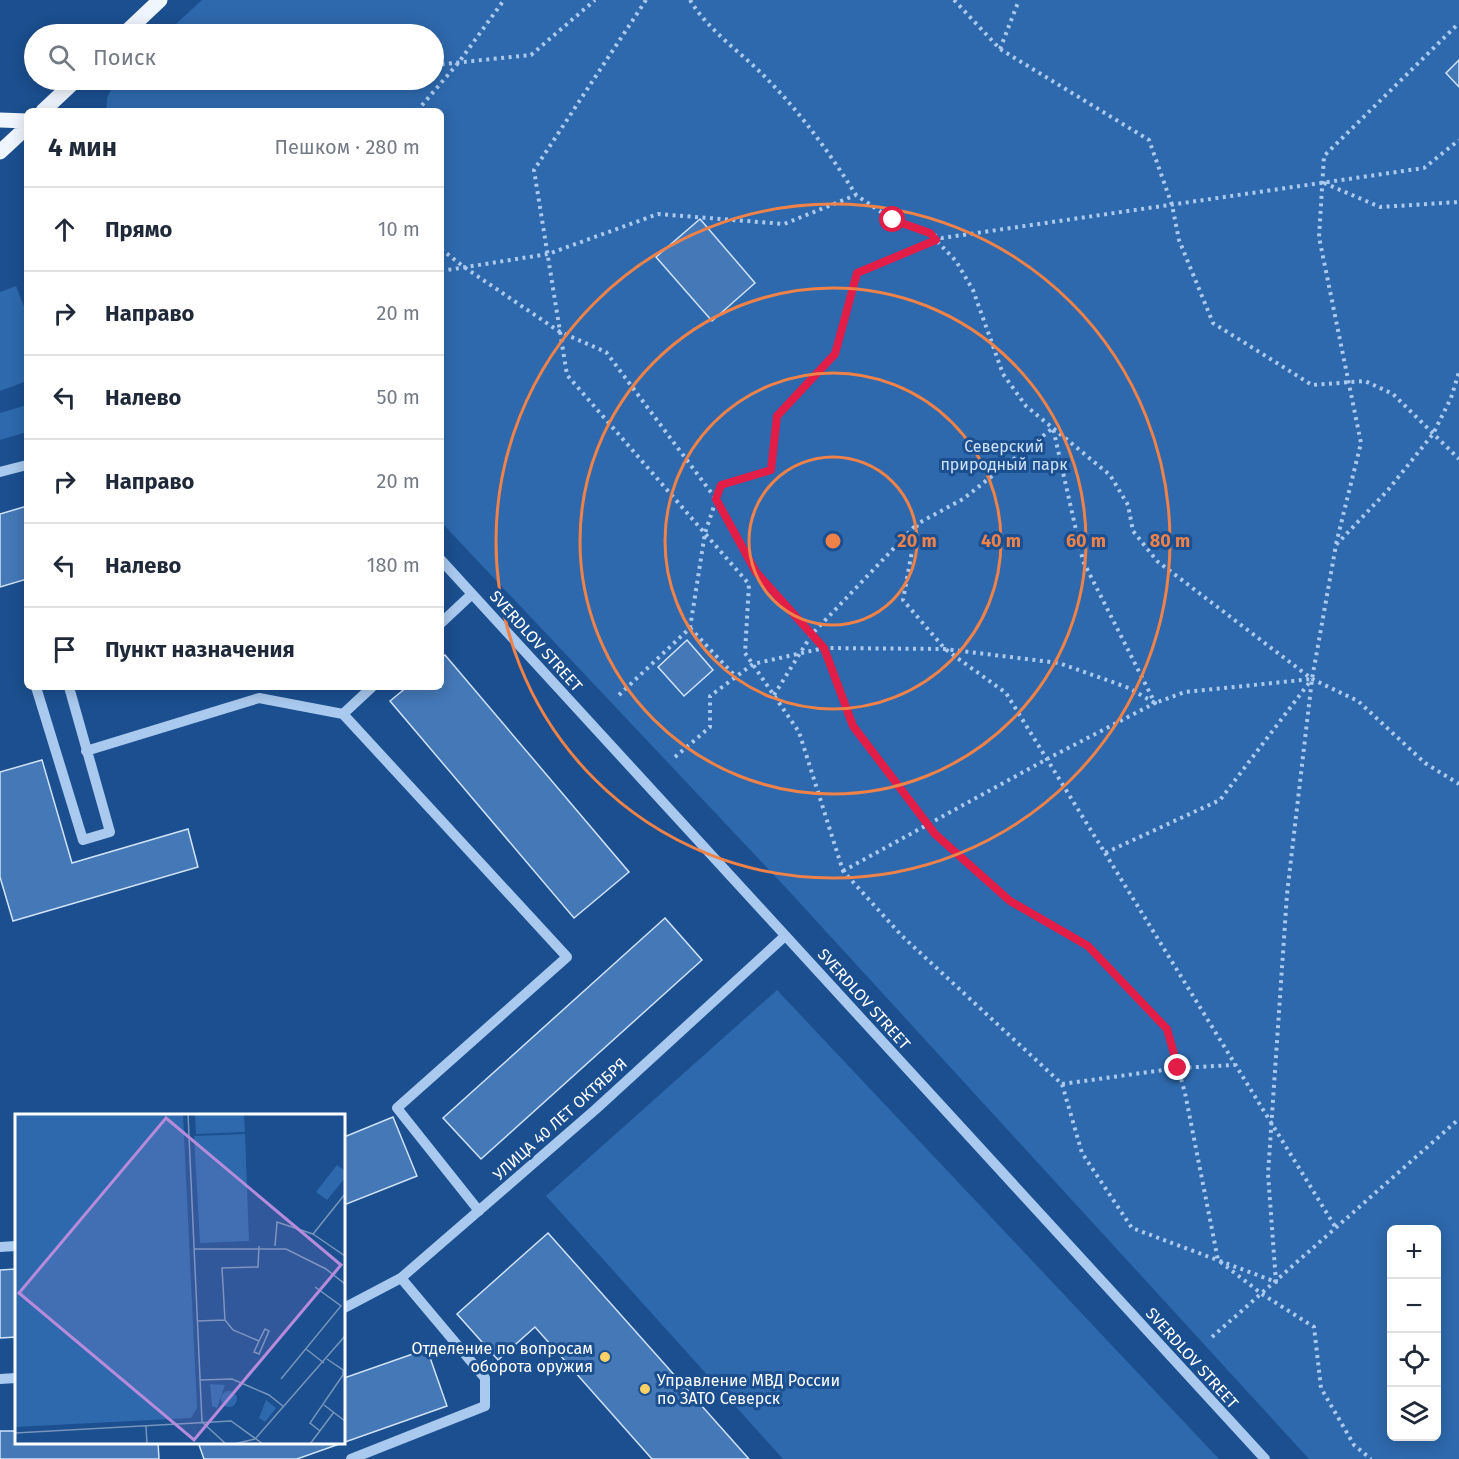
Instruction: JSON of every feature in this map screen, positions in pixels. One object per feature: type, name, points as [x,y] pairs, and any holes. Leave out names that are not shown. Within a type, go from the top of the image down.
[{"type":"main road","points":[[135,24],[160,0]]},
{"type":"main road","points":[[46,108],[65,90]]},
{"type":"main road","points":[[0,120],[24,121]]},
{"type":"main road","points":[[0,152],[24,130]]},
{"type":"street","points":[[0,472],[24,466]]},
{"type":"street","name":"SVERDLOV STREET","points":[[444,563],[1264,1459]]},
{"type":"street","points":[[444,620],[472,594]]},
{"type":"street","points":[[37,690],[83,840],[111,831],[70,690]]},
{"type":"street","points":[[344,714],[369,690]]},
{"type":"street","points":[[86,751],[259,698],[344,714],[567,957],[397,1108],[479,1211]]},
{"type":"street","name":"УЛИЦА 40 ЛЕТ ОКТЯБРЯ","points":[[345,1307],[401,1278],[596,1109],[785,936]]},
{"type":"street","points":[[0,1247],[15,1246]]},
{"type":"street","points":[[351,1459],[485,1406],[485,1378],[401,1278]]},
{"type":"street","points":[[0,1379],[15,1378]]},
{"type":"path","points":[[444,80],[504,0]]},
{"type":"path","points":[[444,64],[531,55],[595,0]]},
{"type":"path","points":[[646,0],[534,170],[567,375],[749,584],[745,653],[799,732],[843,871],[902,936],[1062,1084],[1082,1153],[1132,1228],[1276,1282]]},
{"type":"path","points":[[690,0],[699,16],[770,82],[828,150],[856,195],[893,220],[942,238]]},
{"type":"path","points":[[954,0],[1000,49],[1149,140],[1172,205],[1179,240],[1213,323],[1312,385],[1365,381],[1393,394],[1459,459]]},
{"type":"path","points":[[1000,49],[1019,0]]},
{"type":"path","points":[[1276,1282],[1268,1174],[1287,894],[1312,679],[1336,544],[1361,443],[1319,237],[1324,156],[1459,23]]},
{"type":"path","points":[[420,108],[435,90]]},
{"type":"path","points":[[619,695],[690,628],[705,533],[721,485],[771,470],[777,416],[835,354],[857,273],[942,238],[1424,168],[1459,140]]},
{"type":"path","points":[[1323,183],[1380,207],[1459,202]]},
{"type":"path","points":[[444,270],[548,254],[658,214],[784,224],[856,195]]},
{"type":"path","points":[[930,233],[956,261],[973,290],[1003,374],[1026,406],[1110,475],[1128,505],[1133,531],[1156,561],[1312,679],[1358,701],[1425,763],[1459,783]]},
{"type":"path","points":[[444,251],[560,332],[606,352],[716,499],[756,572],[824,648],[853,726],[935,834],[1010,901],[1088,946],[1167,1029],[1185,1093],[1218,1260],[1262,1294],[1314,1327],[1321,1388],[1354,1445],[1371,1459]]},
{"type":"path","points":[[1336,544],[1388,490],[1433,434],[1451,398],[1459,372]]},
{"type":"path","points":[[774,695],[812,634],[917,524],[963,499],[1053,428]]},
{"type":"path","points":[[1053,428],[1083,561],[1155,703]]},
{"type":"path","points":[[917,524],[903,600],[945,649],[1006,693],[1336,1228]]},
{"type":"path","points":[[690,628],[736,677]]},
{"type":"path","points":[[675,757],[710,728],[710,696],[753,664],[824,648],[945,649],[1059,663],[1129,688],[1155,703]]},
{"type":"path","points":[[843,871],[1047,759],[1155,703],[1185,692],[1312,679]]},
{"type":"path","points":[[1105,853],[1220,800],[1312,679]]},
{"type":"path","points":[[1062,1084],[1178,1068],[1235,1065]]},
{"type":"path","points":[[1212,1337],[1459,1119]]},
{"type":"green space","name":"Северский природный парк","points":[[202,0],[1459,0],[1459,1459],[1309,1459],[788,890],[444,525],[444,108],[106,108],[107,98],[111,90],[444,90],[444,24],[176,24]]},
{"type":"green space","points":[[16,286],[24,306],[24,382],[0,391],[0,292]]},
{"type":"green space","points":[[24,406],[24,433],[0,440],[0,413]]},
{"type":"green space","points":[[777,990],[1219,1459],[783,1459],[546,1196]]},
{"type":"building","points":[[1459,60],[1459,87],[1446,73]]},
{"type":"building","points":[[700,219],[755,283],[712,321],[656,257]]},
{"type":"building","points":[[24,507],[24,580],[0,587],[0,514]]},
{"type":"building","points":[[687,640],[713,670],[684,696],[658,667]]},
{"type":"building","points":[[444,656],[629,872],[574,918],[390,701],[403,690],[444,690]]},
{"type":"building","points":[[42,760],[72,863],[188,829],[198,867],[13,921],[0,877],[0,772]]},
{"type":"building","points":[[665,918],[702,960],[481,1159],[443,1118]]},
{"type":"building","points":[[393,1117],[417,1176],[345,1205],[345,1137]]},
{"type":"building","points":[[548,1233],[749,1459],[652,1459],[535,1327],[498,1360],[457,1314]]},
{"type":"building","points":[[15,1269],[15,1337],[0,1338],[0,1270]]},
{"type":"building","points":[[427,1349],[447,1406],[345,1442],[345,1378]]},
{"type":"building","points":[[0,1431],[15,1431],[15,1444],[158,1444],[159,1459],[0,1459]]},
{"type":"building","points":[[199,1444],[339,1444],[297,1459],[204,1459]]},
{"type":"place","name":"Отделение по вопросам оборота оружия","points":[[605,1357]]},
{"type":"place","name":"Управление МВД России по ЗАТО Северск","points":[[645,1389]]},
{"type":"route","points":[[893,220],[930,233],[936,240],[857,273],[835,354],[777,416],[771,470],[721,485],[716,499],[756,572],[824,648],[853,726],[935,834],[1010,901],[1088,946],[1167,1029],[1178,1068]]}]
